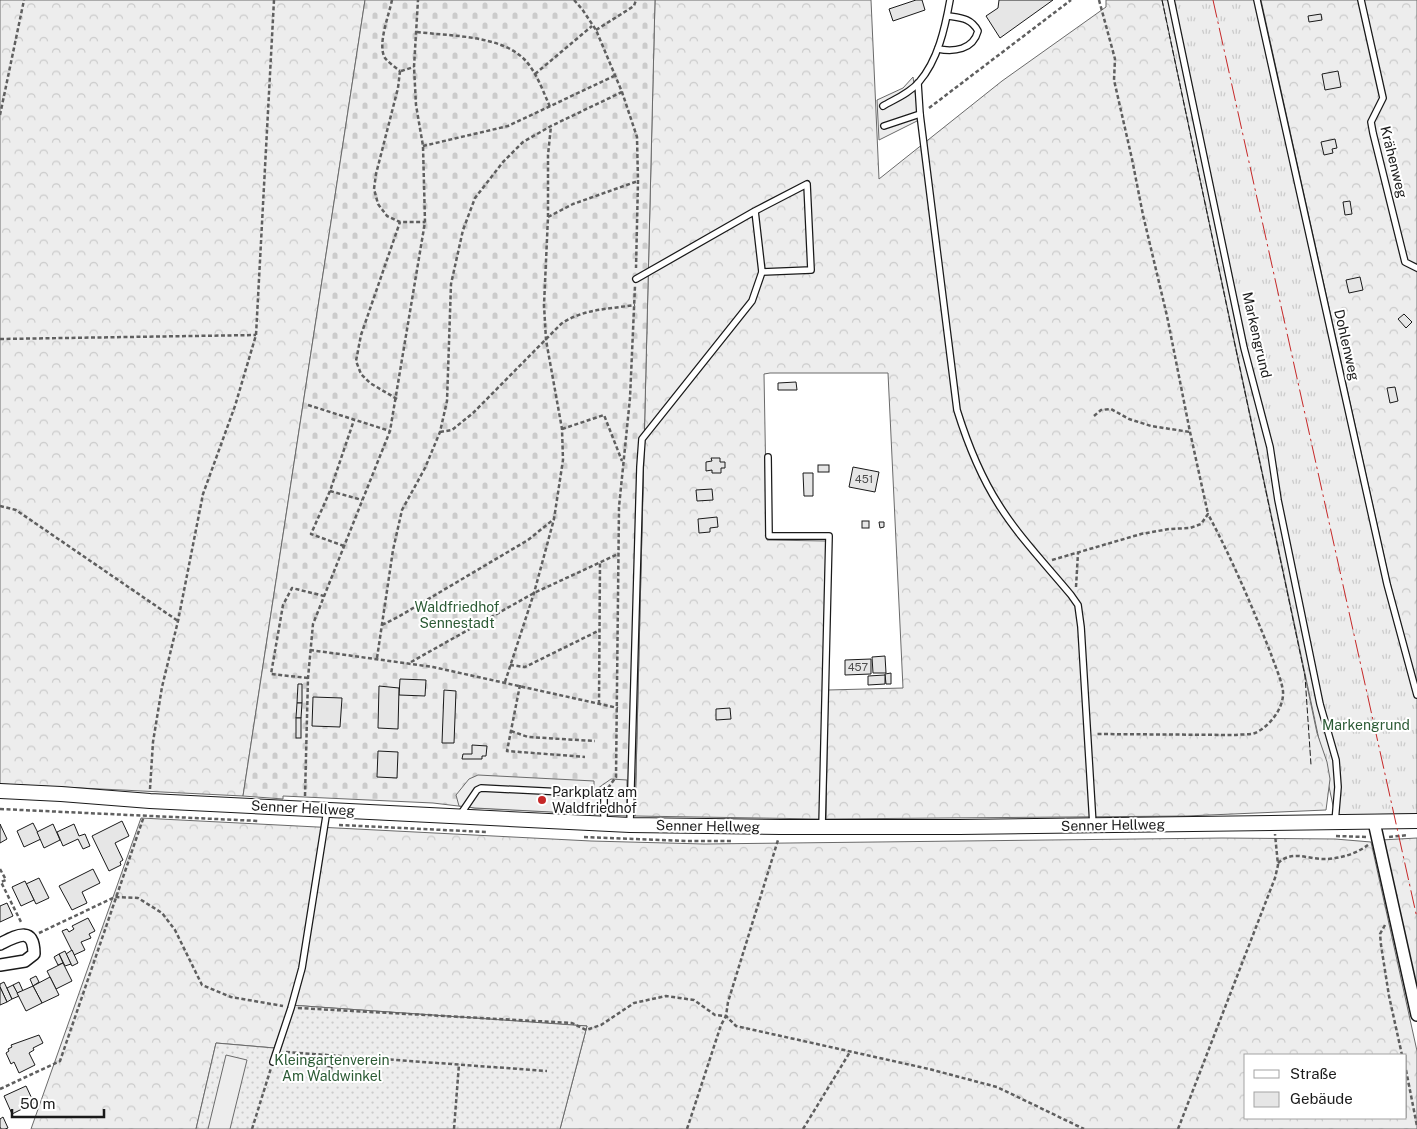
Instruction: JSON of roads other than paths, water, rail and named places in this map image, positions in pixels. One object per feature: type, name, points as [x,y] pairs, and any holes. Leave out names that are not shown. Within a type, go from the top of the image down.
[{"type":"street","name":"Senner Hellweg","points":[[0,791],[150,801],[630,825],[822,827],[1417,821]]},
{"type":"street","points":[[1374,822],[1417,1015]]},
{"type":"street","points":[[0,944],[24,934],[34,944],[34,954],[26,961],[0,965]]},
{"type":"lane","points":[[883,106],[918,83],[932,62],[948,16],[950,0]]},
{"type":"lane","name":"Markengrund","points":[[1171,0],[1244,348],[1270,447],[1278,500],[1320,704],[1336,760],[1338,787],[1335,823]]},
{"type":"lane","name":"Dohlenweg","points":[[1257,0],[1387,584],[1417,695]]},
{"type":"lane","name":"Krähenweg","points":[[1361,0],[1384,98],[1371,122],[1373,133],[1405,262],[1417,268]]},
{"type":"lane","points":[[938,49],[959,50],[969,45],[976,38],[978,31],[974,24],[966,19],[948,16]]},
{"type":"lane","points":[[918,83],[920,114],[957,410],[967,442],[998,505],[1078,605],[1093,825]]},
{"type":"lane","points":[[884,126],[920,114]]},
{"type":"lane","points":[[636,279],[755,211],[807,184],[811,270],[762,272]]},
{"type":"lane","points":[[630,825],[642,439],[752,301],[762,272],[755,211]]},
{"type":"lane","points":[[768,457],[769,536],[829,536],[822,827]]},
{"type":"lane","points":[[460,816],[481,788],[604,794],[604,824]]},
{"type":"lane","points":[[273,1062],[302,968],[327,810]]},
{"type":"place","name":"Parkplatz am Waldfriedhof","points":[[542,800]]},
{"type":"park label","name":"Waldfriedhof Sennestadt","points":[[457,616]]},
{"type":"park label","name":"Kleingartenverein Am Waldwinkel","points":[[332,1068]]}]
